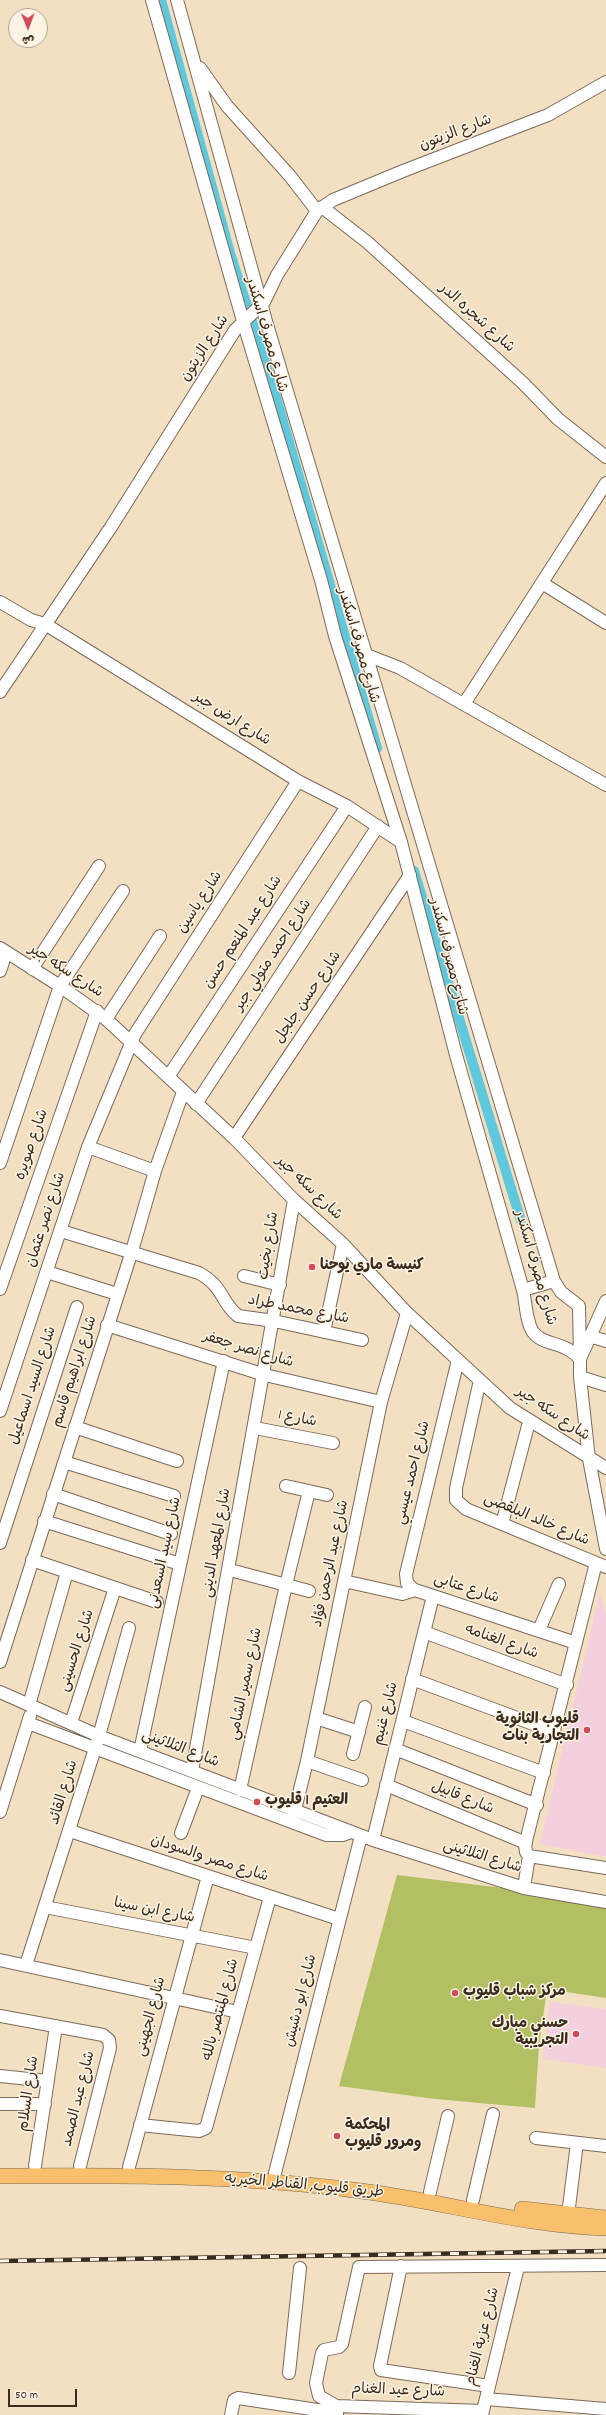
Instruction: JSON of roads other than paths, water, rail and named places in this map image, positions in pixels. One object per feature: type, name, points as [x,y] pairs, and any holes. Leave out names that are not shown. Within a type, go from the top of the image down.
[{"type":"main road","name":"طريق قليوب, القناطر الخيريه","points":[[0,2166],[129,2167],[275,2174],[365,2182],[568,2215],[606,2218]]},
{"type":"main road","name":"طريق قليوب, القناطر الخيريه","points":[[0,2176],[208,2179],[302,2184],[393,2196],[554,2225],[606,2228]]},
{"type":"street","name":"شارع مصرف اسكندر","points":[[152,0],[243,321],[319,573],[335,636],[401,842],[456,1056],[523,1290],[530,1324],[538,1337],[544,1341],[565,1346],[580,1359]]},
{"type":"street","name":"شارع مصرف اسكندر","points":[[177,0],[261,306],[364,654],[554,1281],[561,1292],[579,1306],[580,1359]]},
{"type":"street","name":"شارع شجره الدر","points":[[194,61],[227,106],[319,209],[367,242],[523,383],[558,419],[606,457]]},
{"type":"street","name":"شارع الزيتون","points":[[0,692],[111,527],[235,330],[261,306],[277,275],[319,209],[403,171],[548,115],[606,82]]},
{"type":"street","points":[[545,585],[606,483]]},
{"type":"street","points":[[467,706],[545,585],[606,497]]},
{"type":"street","points":[[545,585],[606,623]]},
{"type":"street","name":"شارع ارض جبر","points":[[0,602],[31,620],[45,624],[298,781],[347,806],[401,842]]},
{"type":"street","points":[[364,654],[400,668],[606,786]]},
{"type":"street","name":"شارع ياسين","points":[[132,1043],[135,1034],[298,781]]},
{"type":"street","name":"شارع عبد المنعم حسن","points":[[168,1077],[347,806]]},
{"type":"street","name":"شارع احمد متولي جبر","points":[[196,1104],[378,826]]},
{"type":"street","points":[[32,969],[99,866]]},
{"type":"street","name":"شارع حسن جلجل","points":[[234,1138],[410,875]]},
{"type":"street","points":[[0,1163],[60,986],[123,891]]},
{"type":"street","name":"شارع صويره","points":[[0,1289],[101,1015],[160,936]]},
{"type":"street","points":[[0,971],[3,951]]},
{"type":"street","name":"شارع سكه جير","points":[[3,951],[60,986],[101,1015],[234,1138],[294,1200],[343,1244],[407,1313],[510,1408],[529,1422],[606,1468]]},
{"type":"street","name":"شارع نصر عثمان","points":[[0,1410],[88,1147],[115,1078],[132,1043]]},
{"type":"street","name":"شارع ابراهيم قاسم","points":[[0,1662],[44,1521],[132,1251],[155,1170],[183,1092]]},
{"type":"street","points":[[88,1147],[155,1170]]},
{"type":"street","name":"شارع بخيت","points":[[274,1321],[294,1200]]},
{"type":"street","name":"شارع محمد طراد","points":[[61,1231],[132,1251],[199,1273],[217,1285],[238,1316],[274,1321],[362,1340]]},
{"type":"street","points":[[324,1332],[343,1244]]},
{"type":"street","points":[[47,1272],[117,1294]]},
{"type":"street","points":[[244,1276],[280,1285]]},
{"type":"street","points":[[523,1290],[554,1281]]},
{"type":"street","points":[[606,1301],[580,1359],[580,1376],[589,1458],[606,1549]]},
{"type":"street","name":"شارع السيد اسماعيل","points":[[0,1543],[77,1307]]},
{"type":"street","name":"شارع عبد الرحمن فؤاد","points":[[293,1816],[307,1761],[382,1402],[407,1313]]},
{"type":"street","name":"شارع المعهد الدينى","points":[[192,1771],[230,1570],[274,1321]]},
{"type":"street","name":"شارع نصر جعفر","points":[[107,1325],[265,1375],[382,1402]]},
{"type":"street","points":[[589,1336],[606,1341]]},
{"type":"street","name":"شارع احمد عيسي","points":[[414,1590],[406,1583],[406,1574],[458,1360]]},
{"type":"street","name":"شارع سيد السعدنى","points":[[140,1752],[224,1361]]},
{"type":"street","points":[[580,1376],[606,1385]]},
{"type":"street","name":"شارع خالد البلقصى","points":[[480,1380],[456,1488],[456,1500],[466,1509],[601,1565]]},
{"type":"street","points":[[502,1524],[529,1422]]},
{"type":"street","points":[[75,1427],[177,1461]]},
{"type":"street","name":"شارع 1","points":[[255,1428],[333,1444]]},
{"type":"street","points":[[64,1462],[174,1496]]},
{"type":"street","points":[[286,1486],[327,1495]]},
{"type":"street","name":"شارع سمير الشامي","points":[[240,1790],[286,1585],[309,1491]]},
{"type":"street","points":[[53,1494],[171,1534]]},
{"type":"street","points":[[44,1521],[180,1564]]},
{"type":"street","points":[[32,1560],[157,1602]]},
{"type":"street","points":[[524,1888],[529,1856],[525,1850],[526,1843],[567,1685],[576,1642],[601,1565]]},
{"type":"street","points":[[230,1570],[309,1591]]},
{"type":"street","points":[[0,1812],[28,1723],[31,1706],[68,1572]]},
{"type":"street","name":"شارع عتابى","points":[[344,1581],[402,1594],[414,1590],[576,1642]]},
{"type":"street","points":[[539,1630],[559,1584]]},
{"type":"street","name":"شارع الحسينى","points":[[71,1724],[115,1588]]},
{"type":"street","name":"شارع غنيم","points":[[373,1840],[433,1596]]},
{"type":"street","name":"شارع القائد","points":[[26,1966],[99,1736],[129,1628]]},
{"type":"street","name":"شارع الغنامه","points":[[424,1632],[567,1685]]},
{"type":"street","points":[[412,1679],[555,1732]]},
{"type":"street","name":"شارع الثلاثينى","points":[[0,1692],[99,1736],[240,1790],[293,1816],[326,1835],[356,1834],[524,1888],[606,1902]]},
{"type":"street","points":[[353,1754],[365,1707]]},
{"type":"street","points":[[316,1718],[359,1732]]},
{"type":"street","points":[[403,1721],[544,1773]]},
{"type":"street","name":"شارع الثلاثينى","points":[[28,1723],[198,1788],[293,1816]]},
{"type":"street","points":[[395,1748],[537,1805]]},
{"type":"street","points":[[307,1761],[362,1780]]},
{"type":"street","name":"شارع قابيل","points":[[386,1785],[526,1843]]},
{"type":"street","points":[[181,1833],[198,1788]]},
{"type":"street","name":"شارع مصر والسودان","points":[[70,1831],[339,1919]]},
{"type":"street","name":"شارع ابو دشيش","points":[[275,2174],[339,1919],[356,1834]]},
{"type":"street","points":[[529,1856],[606,1868]]},
{"type":"street","name":"شارع الجهينى","points":[[129,2167],[208,1876]]},
{"type":"street","name":"شارع المنتصر بالله","points":[[140,2125],[204,2130],[208,2124],[270,1897]]},
{"type":"street","name":"شارع ابن سينا","points":[[45,1907],[256,1948]]},
{"type":"street","points":[[0,1960],[238,2012]]},
{"type":"street","points":[[0,2016],[56,2026]]},
{"type":"street","name":"شارع عبد الصمد","points":[[56,2026],[103,2035],[109,2040],[110,2048],[80,2166]]},
{"type":"street","name":"شارع السلام","points":[[35,2166],[56,2026]]},
{"type":"street","points":[[0,2076],[48,2081]]},
{"type":"street","points":[[0,2104],[45,2104]]},
{"type":"street","points":[[472,2200],[493,2114]]},
{"type":"street","points":[[430,2192],[448,2116]]},
{"type":"street","points":[[536,2138],[606,2146]]},
{"type":"street","points":[[568,2215],[577,2143]]},
{"type":"street","points":[[337,2411],[320,2396],[316,2383],[322,2353],[327,2348],[339,2347],[342,2344],[359,2267],[518,2267],[606,2265]]},
{"type":"street","points":[[401,2266],[380,2366],[382,2371],[489,2386]]},
{"type":"street","name":"شارع عزبة الغنام","points":[[484,2408],[518,2267]]},
{"type":"street","points":[[289,2373],[300,2268]]},
{"type":"street","name":"شارع عيد الغنام","points":[[230,2415],[234,2400],[240,2398],[337,2411],[484,2408],[606,2409]]},
{"type":"waterway","points":[[161,0],[230,253],[273,387],[377,748]]},
{"type":"waterway","points":[[414,871],[521,1221]]},
{"type":"railway","points":[[0,2261],[606,2251]]},
{"type":"place","name":"كنيسة ماري يوحنا","points":[[312,1267]]},
{"type":"place","name":"قليوب الثانوية التجارية بنات","points":[[587,1730]]},
{"type":"place","name":"العثيم 1 قليوب","points":[[257,1802]]},
{"type":"place","name":"مركز شباب قليوب","points":[[455,1993]]},
{"type":"place","name":"حسني مبارك التجريبية","points":[[576,2034]]},
{"type":"place","name":"المحكمة ومرور قليوب","points":[[337,2136]]}]
